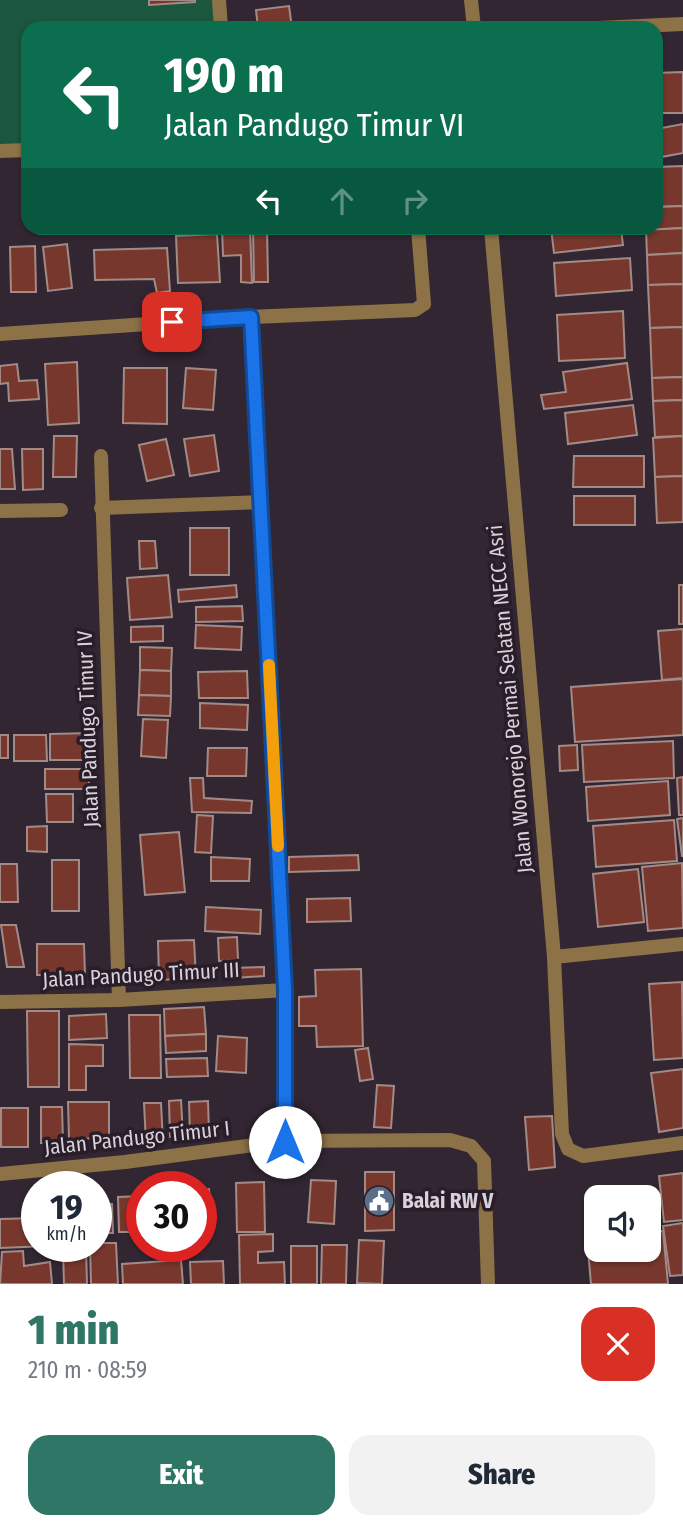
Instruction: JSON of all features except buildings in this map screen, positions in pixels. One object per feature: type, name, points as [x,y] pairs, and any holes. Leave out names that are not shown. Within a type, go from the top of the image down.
[{"type":"street","points":[[219,0],[221,21]]},
{"type":"street","points":[[471,0],[473,21]]},
{"type":"street","points":[[663,24],[683,23]]},
{"type":"street","points":[[0,151],[21,150]]},
{"type":"street","points":[[0,334],[251,317],[415,310],[424,304],[419,235]]},
{"type":"street","name":"Jalan Wonorejo Permai Selatan NECC Asri","points":[[492,235],[554,957],[562,1134],[568,1149],[583,1156],[683,1143]]},
{"type":"street","points":[[251,317],[285,990],[285,1142]]},
{"type":"street","name":"Jalan Pandugo Timur IV","points":[[101,456],[119,1000]]},
{"type":"street","points":[[101,508],[261,502]]},
{"type":"street","points":[[0,512],[61,510]]},
{"type":"street","points":[[554,957],[683,944]]},
{"type":"street","name":"Jalan Pandugo Timur III","points":[[0,1002],[119,1000],[285,990]]},
{"type":"street","name":"Jalan Pandugo Timur I","points":[[0,1174],[125,1163],[285,1142],[450,1140],[471,1146],[484,1161],[488,1284]]},
{"type":"green space","points":[[0,0],[219,0],[220,21],[21,21],[21,151],[0,152]]},
{"type":"slow traffic","points":[[269,665],[278,846]]},
{"type":"place","name":"Balai RW V","points":[[379,1201]]},
{"type":"route","points":[[172,322],[251,317],[285,990],[285,1142]]}]
